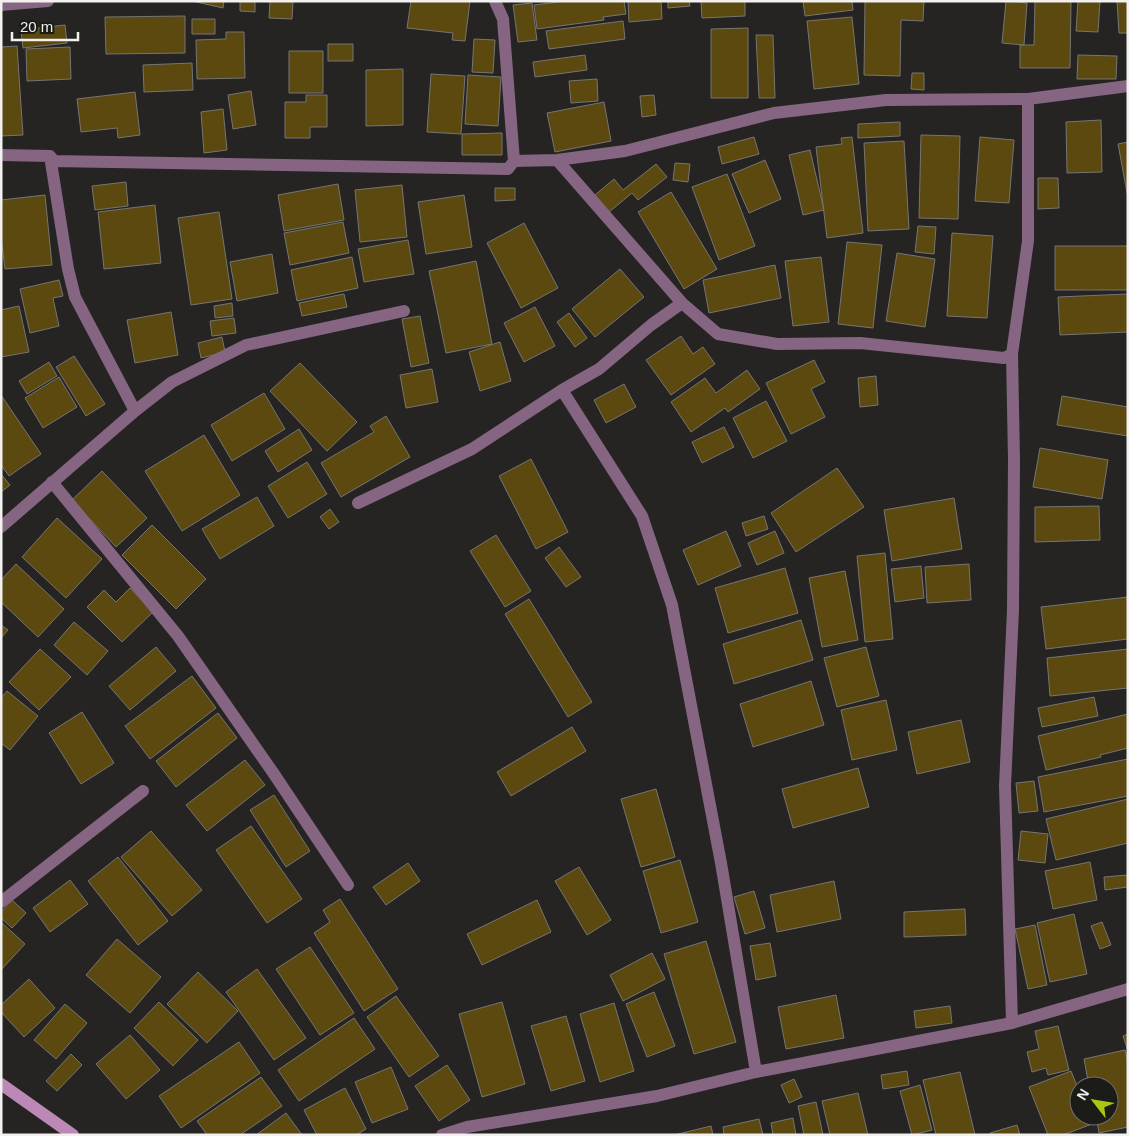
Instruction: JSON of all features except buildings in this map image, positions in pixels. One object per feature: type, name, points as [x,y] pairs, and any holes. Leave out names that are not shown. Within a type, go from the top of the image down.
[{"type":"main road","points":[[1,1084],[73,1135]]},
{"type":"street","points":[[1,5],[48,1]]},
{"type":"street","points":[[50,156],[54,161],[508,169],[514,161],[503,19],[495,1]]},
{"type":"street","points":[[514,161],[557,160],[625,151],[774,113],[886,100],[1028,99],[1128,86]]},
{"type":"street","points":[[1012,1023],[1005,786],[1013,610],[1014,460],[1012,354],[1028,241],[1028,99]]},
{"type":"street","points":[[1,155],[50,156]]},
{"type":"street","points":[[50,156],[68,269],[76,297],[135,411]]},
{"type":"street","points":[[557,160],[682,303],[718,334],[777,344],[860,342],[1004,358],[1012,354]]},
{"type":"street","points":[[358,503],[472,449],[562,390],[599,369],[650,325],[682,303]]},
{"type":"street","points":[[1,527],[135,411],[172,382],[246,345],[404,311]]},
{"type":"street","points":[[562,390],[642,516],[672,605],[720,863],[756,1072]]},
{"type":"street","points":[[52,482],[178,636],[348,885]]},
{"type":"street","points":[[1,902],[143,791]]},
{"type":"street","points":[[442,1135],[467,1127],[658,1096],[756,1072],[1012,1023],[1128,988]]}]
